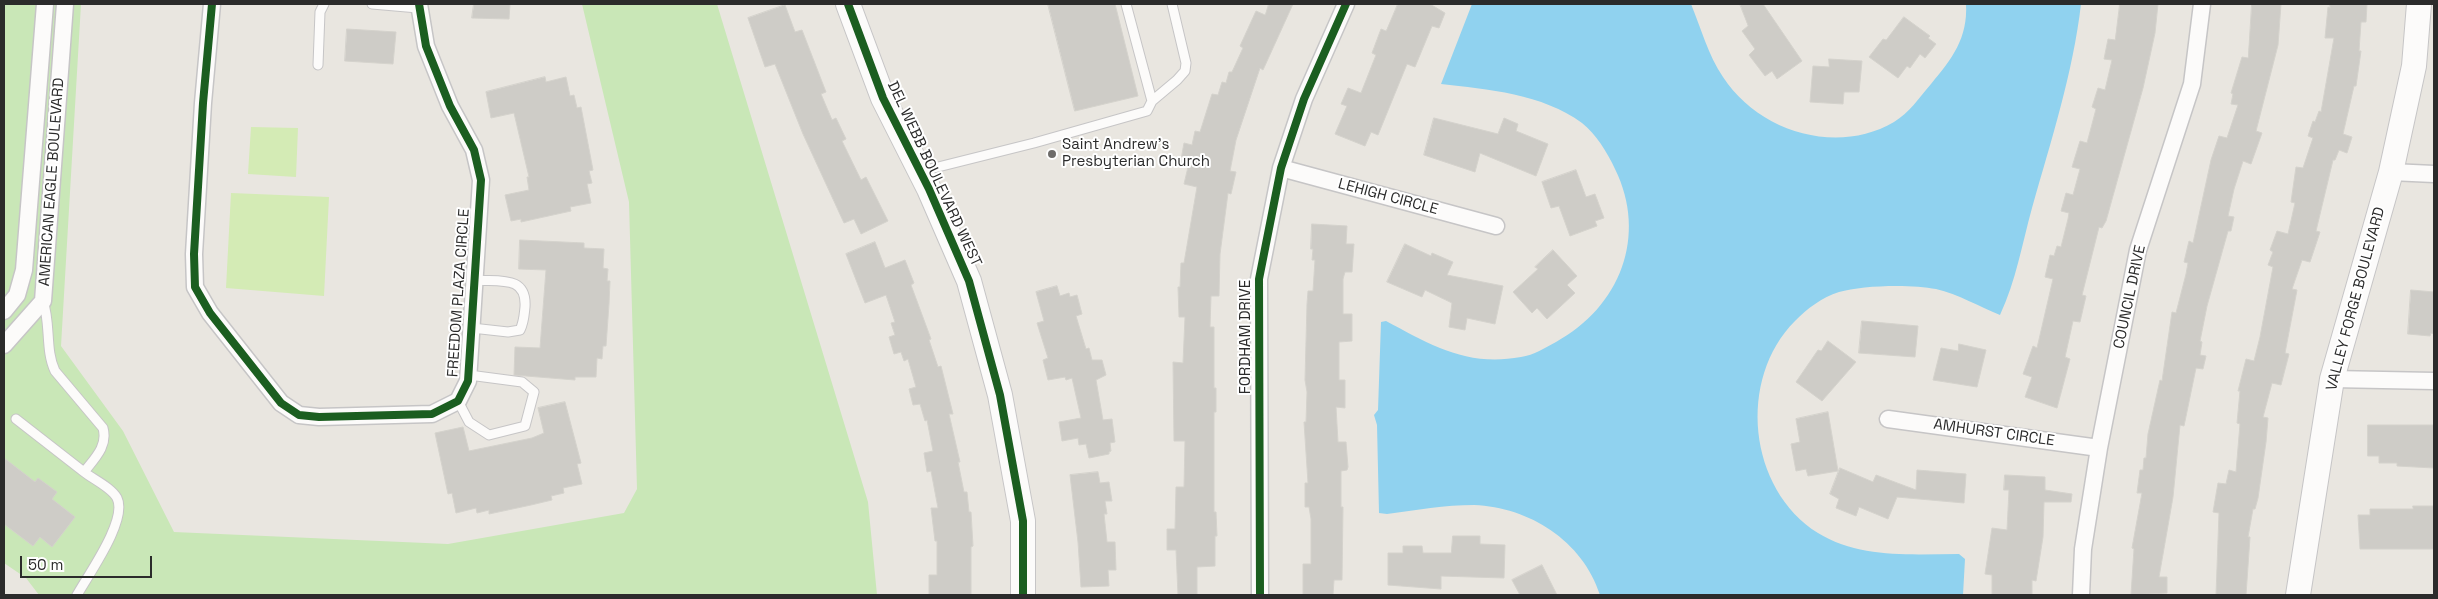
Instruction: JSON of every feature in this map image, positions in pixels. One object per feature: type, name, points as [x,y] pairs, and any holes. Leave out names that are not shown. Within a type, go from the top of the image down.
[{"type":"street","name":"AMERICAN EAGLE BOULEVARD","points":[[4,311],[17,295],[24,270],[45,4]]},
{"type":"street","name":"AMERICAN EAGLE BOULEVARD","points":[[4,345],[43,301],[65,4]]},
{"type":"street","points":[[212,4],[204,94],[194,254],[195,287],[210,313],[281,403],[298,415],[319,417],[432,414],[458,401]]},
{"type":"street","name":"DEL WEBB BOULEVARD WEST","points":[[848,4],[872,74],[921,171],[969,281],[1000,395],[1023,521],[1023,595]]},
{"type":"street","name":"FORDHAM DRIVE","points":[[1260,595],[1259,279],[1281,168],[1304,99],[1346,4]]},
{"type":"street","name":"COUNCIL DRIVE","points":[[2081,595],[2083,549],[2099,448],[2138,250],[2192,84],[2202,4]]},
{"type":"street","name":"VALLEY FORGE BOULEVARD","points":[[2298,595],[2332,379],[2391,172],[2414,66],[2419,4]]},
{"type":"street","name":"FREEDOM PLAZA CIRCLE","points":[[418,6],[426,46],[450,106],[474,150],[481,180],[469,375],[458,401]]},
{"type":"street","name":"LEHIGH CIRCLE","points":[[1281,168],[1496,226]]},
{"type":"street","points":[[2391,172],[2434,174]]},
{"type":"street","points":[[2332,379],[2434,382]]},
{"type":"street","name":"AMHURST CIRCLE","points":[[1888,418],[2099,448]]},
{"type":"lane","points":[[318,65],[320,12],[324,4]]},
{"type":"lane","points":[[372,4],[418,6]]},
{"type":"lane","points":[[1126,4],[1152,101]]},
{"type":"lane","points":[[921,171],[1034,143],[1147,111],[1152,101],[1185,71],[1186,63],[1172,4]]},
{"type":"lane","points":[[472,328],[508,332],[520,330],[524,323],[525,295],[520,286],[514,282],[475,280]]},
{"type":"lane","points":[[43,301],[48,326],[51,362],[55,371],[103,428],[105,437],[102,449],[84,472]]},
{"type":"lane","points":[[458,401],[469,422],[488,435],[525,426],[534,392],[522,382],[469,375]]},
{"type":"lane","points":[[16,419],[116,496],[120,511],[110,536],[77,595]]},
{"type":"green space","points":[[4,4],[81,4],[61,346],[123,431],[174,532],[448,544],[624,513],[637,489],[629,202],[582,4],[717,4],[868,502],[877,595],[39,595],[26,578],[4,563]]},
{"type":"green space","points":[[251,127],[298,128],[296,177],[248,174]]},
{"type":"green space","points":[[231,193],[329,197],[324,296],[226,288]]},
{"type":"water","points":[[1472,4],[1691,4],[1713,60],[1723,77],[1738,96],[1756,112],[1777,124],[1800,132],[1824,137],[1848,137],[1871,132],[1894,122],[1914,105],[1952,57],[1964,27],[1966,4],[2081,4],[2073,56],[2061,107],[2015,276],[2000,315],[1952,294],[1926,287],[1873,287],[1833,294],[1815,304],[1795,321],[1776,345],[1764,372],[1758,402],[1758,432],[1765,462],[1777,489],[1795,514],[1818,533],[1851,547],[1887,553],[1959,554],[1965,559],[1963,595],[1600,595],[1592,576],[1581,558],[1567,543],[1551,530],[1534,520],[1514,512],[1495,507],[1474,505],[1387,514],[1379,513],[1377,425],[1374,415],[1378,410],[1381,322],[1386,321],[1434,346],[1466,356],[1483,359],[1502,359],[1530,355],[1556,342],[1578,327],[1597,310],[1611,290],[1622,268],[1628,244],[1629,219],[1625,194],[1605,150],[1592,132],[1582,123],[1567,113],[1532,99],[1496,91],[1441,84]]},
{"type":"building","points":[[474,4],[510,4],[509,19],[472,18]]},
{"type":"building","points":[[1048,4],[1115,4],[1138,96],[1075,111]]},
{"type":"building","points":[[1269,4],[1293,4],[1263,70],[1260,68],[1236,140],[1230,171],[1236,172],[1231,194],[1228,193],[1220,254],[1219,296],[1211,296],[1210,327],[1214,327],[1214,388],[1216,388],[1216,412],[1214,412],[1214,512],[1216,512],[1217,536],[1215,536],[1215,566],[1197,567],[1197,595],[1178,595],[1176,550],[1167,550],[1167,529],[1175,529],[1176,487],[1184,487],[1185,441],[1174,441],[1173,362],[1183,363],[1185,317],[1179,317],[1178,287],[1180,287],[1181,263],[1184,263],[1197,187],[1184,184],[1188,167],[1180,165],[1184,143],[1192,145],[1195,131],[1200,132],[1212,94],[1218,95],[1222,82],[1226,83],[1229,72],[1232,72],[1243,48],[1240,46],[1256,11],[1265,15]]},
{"type":"building","points":[[1398,4],[1430,4],[1445,13],[1439,28],[1432,26],[1415,67],[1407,64],[1378,135],[1371,132],[1365,146],[1335,134],[1347,106],[1341,104],[1348,88],[1361,93],[1376,55],[1372,53],[1381,29],[1386,31]]},
{"type":"building","points":[[1740,4],[1763,4],[1802,61],[1777,79],[1772,71],[1765,76],[1749,55],[1755,49],[1742,31],[1748,26]]},
{"type":"building","points":[[2120,4],[2158,4],[2155,33],[2143,88],[2106,221],[2102,228],[2099,227],[2082,295],[2086,296],[2080,322],[2073,321],[2065,357],[2070,359],[2057,408],[2025,397],[2032,377],[2023,374],[2033,346],[2037,348],[2053,279],[2045,277],[2050,255],[2054,256],[2057,246],[2061,247],[2068,219],[2069,213],[2061,211],[2066,193],[2073,195],[2080,169],[2072,167],[2080,141],[2087,143],[2096,109],[2092,107],[2098,88],[2105,90],[2112,60],[2104,59],[2108,39],[2115,40]]},
{"type":"building","points":[[2252,4],[2281,4],[2278,45],[2256,131],[2262,133],[2251,164],[2243,161],[2234,189],[2228,216],[2234,217],[2231,231],[2228,231],[2207,306],[2200,341],[2202,342],[2200,355],[2206,356],[2203,369],[2196,368],[2184,426],[2180,425],[2173,497],[2159,577],[2167,577],[2167,593],[2131,595],[2134,549],[2132,548],[2142,493],[2137,493],[2140,470],[2143,470],[2144,458],[2146,458],[2148,434],[2160,380],[2162,381],[2172,312],[2176,313],[2188,263],[2184,262],[2189,241],[2193,243],[2211,160],[2219,136],[2227,138],[2238,105],[2231,104],[2233,94],[2231,93],[2242,57],[2248,58]]},
{"type":"building","points":[[2330,4],[2367,4],[2366,22],[2361,22],[2359,51],[2361,51],[2356,86],[2354,86],[2343,134],[2352,137],[2347,153],[2339,150],[2335,160],[2333,160],[2316,231],[2320,232],[2310,262],[2302,260],[2292,289],[2297,290],[2285,353],[2289,354],[2281,385],[2272,383],[2263,417],[2268,418],[2266,442],[2258,498],[2255,509],[2253,509],[2248,537],[2250,537],[2246,595],[2216,595],[2219,513],[2213,512],[2218,483],[2226,484],[2229,470],[2236,472],[2240,424],[2237,423],[2240,391],[2238,391],[2246,359],[2254,361],[2260,337],[2273,267],[2268,265],[2273,252],[2270,250],[2277,231],[2288,234],[2295,203],[2291,202],[2296,167],[2303,168],[2313,138],[2308,136],[2313,121],[2315,122],[2319,111],[2321,112],[2334,38],[2325,38],[2328,7],[2330,8]]},
{"type":"building","points":[[785,5],[795,32],[802,30],[826,92],[821,94],[832,120],[836,118],[846,139],[842,141],[861,180],[866,177],[888,221],[861,234],[854,219],[844,223],[803,134],[775,64],[765,67],[748,18]]},
{"type":"building","points":[[1904,17],[1930,36],[1928,38],[1936,44],[1925,58],[1920,54],[1910,68],[1907,66],[1898,78],[1869,57],[1883,39],[1886,40]]},
{"type":"building","points":[[347,29],[396,32],[393,64],[345,61]]},
{"type":"building","points":[[1829,59],[1862,61],[1859,92],[1844,92],[1843,104],[1810,102],[1813,66],[1829,67]]},
{"type":"building","points":[[545,77],[546,82],[566,77],[570,96],[574,95],[577,108],[581,107],[593,170],[589,171],[592,183],[587,184],[591,203],[570,207],[571,211],[521,222],[521,219],[511,221],[505,195],[529,190],[527,177],[529,177],[514,113],[491,118],[486,92]]},
{"type":"building","points":[[1434,118],[1498,134],[1504,118],[1518,124],[1516,131],[1548,144],[1536,176],[1480,153],[1475,172],[1424,155]]},
{"type":"building","points":[[1576,170],[1586,197],[1595,194],[1604,218],[1595,221],[1597,226],[1570,236],[1559,206],[1551,208],[1542,182]]},
{"type":"building","points":[[1312,224],[1347,226],[1346,244],[1354,244],[1352,272],[1345,272],[1343,279],[1343,314],[1352,314],[1352,341],[1339,342],[1339,380],[1345,380],[1345,408],[1336,407],[1338,442],[1346,442],[1348,467],[1347,470],[1341,471],[1341,507],[1343,507],[1342,580],[1334,580],[1333,595],[1303,595],[1303,564],[1311,564],[1311,519],[1309,507],[1305,507],[1305,483],[1308,483],[1304,422],[1306,422],[1307,392],[1305,380],[1307,304],[1308,291],[1313,291],[1315,260],[1312,260],[1313,249],[1311,249]]},
{"type":"building","points":[[520,240],[584,243],[584,248],[604,249],[603,268],[608,269],[607,281],[610,281],[609,304],[606,346],[603,346],[602,359],[597,358],[596,377],[575,377],[575,380],[514,375],[515,347],[540,348],[546,270],[519,269]]},
{"type":"building","points":[[875,242],[885,268],[905,260],[914,283],[911,285],[931,339],[929,340],[938,367],[941,366],[953,414],[949,414],[960,462],[958,462],[964,492],[967,492],[969,512],[971,512],[973,546],[971,547],[971,595],[929,595],[929,575],[937,575],[937,541],[935,541],[931,508],[938,508],[931,471],[927,472],[924,453],[933,451],[927,420],[925,421],[920,404],[913,405],[909,389],[916,387],[908,359],[904,361],[901,352],[894,354],[889,337],[895,335],[891,323],[895,322],[886,295],[865,303],[846,254]]},
{"type":"building","points":[[1405,244],[1431,256],[1432,253],[1453,262],[1447,275],[1503,286],[1495,324],[1467,318],[1465,330],[1449,327],[1452,303],[1425,290],[1422,297],[1387,282]]},
{"type":"building","points":[[1553,250],[1577,276],[1567,285],[1575,293],[1547,319],[1537,308],[1532,313],[1513,292],[1538,269],[1535,267]]},
{"type":"building","points":[[1057,286],[1060,296],[1069,293],[1070,297],[1077,295],[1082,314],[1076,316],[1086,349],[1089,348],[1092,360],[1102,360],[1106,375],[1096,380],[1103,420],[1112,419],[1115,442],[1110,443],[1111,451],[1109,454],[1089,458],[1086,444],[1079,445],[1078,438],[1062,441],[1059,422],[1081,418],[1072,378],[1066,380],[1065,377],[1048,380],[1043,360],[1048,358],[1037,323],[1044,321],[1036,292]]},
{"type":"building","points":[[2411,290],[2434,292],[2434,334],[2431,333],[2430,336],[2408,334]]},
{"type":"building","points":[[1862,321],[1918,326],[1915,357],[1859,353]]},
{"type":"building","points":[[1828,341],[1856,362],[1822,401],[1796,382],[1818,350],[1821,351]]},
{"type":"building","points":[[1959,344],[1986,350],[1977,387],[1933,380],[1941,348],[1958,351]]},
{"type":"building","points":[[565,402],[581,463],[577,464],[582,484],[563,488],[564,493],[551,496],[552,500],[531,505],[489,514],[489,510],[477,513],[476,508],[456,513],[452,493],[448,494],[435,433],[463,427],[469,451],[532,438],[544,433],[538,408]]},
{"type":"building","points":[[1828,412],[1838,471],[1808,476],[1806,469],[1796,471],[1791,444],[1800,442],[1796,419]]},
{"type":"building","points":[[2368,425],[2434,425],[2434,468],[2397,466],[2397,463],[2379,463],[2379,456],[2368,456]]},
{"type":"building","points":[[4,458],[35,482],[38,478],[57,492],[52,499],[75,517],[52,547],[40,537],[33,546],[4,524]]},
{"type":"building","points":[[1840,468],[1873,482],[1876,475],[1916,490],[1917,470],[1966,474],[1964,503],[1897,497],[1888,519],[1859,507],[1856,516],[1836,508],[1839,499],[1830,494]]},
{"type":"building","points":[[1098,472],[1100,483],[1109,482],[1112,501],[1105,501],[1107,514],[1104,514],[1107,542],[1115,542],[1116,570],[1108,570],[1109,586],[1081,587],[1070,475]]},
{"type":"building","points":[[2005,475],[2045,477],[2045,490],[2072,494],[2071,502],[2044,502],[2043,537],[2036,581],[2032,580],[2032,595],[1992,595],[1992,575],[1985,574],[1992,528],[2007,530],[2009,490],[2004,490]]},
{"type":"building","points":[[2413,506],[2434,506],[2434,549],[2360,549],[2358,515],[2370,515],[2370,509],[2413,509]]},
{"type":"building","points":[[1453,536],[1480,536],[1480,544],[1505,545],[1504,578],[1441,576],[1441,589],[1388,585],[1388,553],[1403,553],[1403,546],[1422,546],[1423,553],[1451,553]]},
{"type":"building","points":[[1542,565],[1557,595],[1520,595],[1512,580]]},
{"type":"cycle path","points":[[212,4],[203,103],[194,254],[195,287],[210,313],[281,403],[299,415],[319,417],[432,414],[458,401],[468,381],[481,180],[474,150],[450,106],[426,46],[419,4]]},
{"type":"cycle path","points":[[848,4],[883,98],[929,189],[969,281],[1000,395],[1023,521],[1023,595]]},
{"type":"cycle path","points":[[1260,595],[1259,279],[1281,168],[1304,99],[1346,4]]},
{"type":"place","name":"Saint Andrew's Presbyterian Church","points":[[1052,154]]}]
